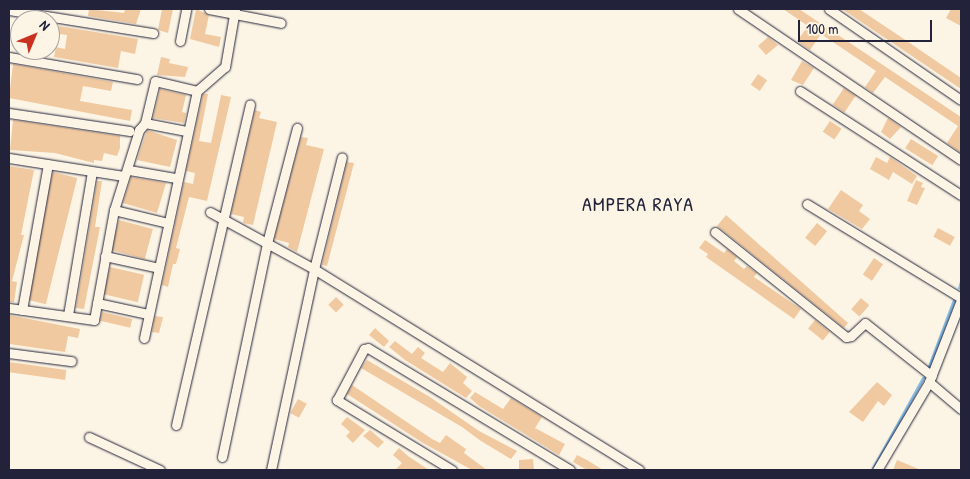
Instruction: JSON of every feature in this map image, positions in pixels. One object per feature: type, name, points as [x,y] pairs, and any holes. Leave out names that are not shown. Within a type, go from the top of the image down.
[{"type":"street","points":[[180,41],[186,9]]},
{"type":"street","points":[[209,9],[234,11],[281,23]]},
{"type":"street","points":[[738,9],[961,160]]},
{"type":"street","points":[[829,9],[961,100]]},
{"type":"street","points":[[9,10],[153,33]]},
{"type":"street","points":[[144,338],[186,131],[197,91],[225,67],[234,11]]},
{"type":"street","points":[[9,57],[137,79]]},
{"type":"street","points":[[9,308],[68,315],[93,321],[114,210],[139,130],[145,123],[155,81],[197,91]]},
{"type":"street","points":[[800,91],[961,195]]},
{"type":"street","points":[[176,425],[250,104]]},
{"type":"street","points":[[9,116],[130,131]]},
{"type":"street","points":[[145,123],[186,131]]},
{"type":"street","points":[[222,457],[267,243],[297,128]]},
{"type":"street","points":[[271,470],[314,269],[342,157]]},
{"type":"street","points":[[9,158],[92,172],[176,178]]},
{"type":"street","points":[[22,310],[48,164]]},
{"type":"street","points":[[68,315],[92,172]]},
{"type":"street","points":[[807,204],[961,299],[931,379],[877,470]]},
{"type":"street","points":[[114,210],[168,222]]},
{"type":"street","points":[[210,212],[314,269],[639,470]]},
{"type":"street","points":[[714,232],[846,337],[851,336],[865,323],[931,379],[961,409]]},
{"type":"street","points":[[105,256],[159,268]]},
{"type":"street","points":[[97,303],[148,314]]},
{"type":"street","points":[[452,470],[337,400],[364,349],[368,348],[559,467],[570,470]]},
{"type":"street","points":[[9,353],[71,361]]},
{"type":"street","points":[[89,437],[160,470]]},
{"type":"building","points":[[89,9],[124,13],[125,9],[141,9],[136,24],[88,16]]},
{"type":"building","points":[[162,9],[173,9],[168,33],[158,30]]},
{"type":"building","points":[[196,9],[209,15],[205,34],[221,37],[219,47],[190,39]]},
{"type":"building","points":[[783,9],[799,9],[961,117],[961,153],[947,143],[958,126],[885,77],[873,93],[865,87],[876,71],[821,34],[810,50],[797,41],[808,26]]},
{"type":"building","points":[[842,9],[859,9],[901,37],[961,78],[961,89]]},
{"type":"building","points":[[951,9],[961,9],[961,26],[946,18]]},
{"type":"building","points":[[60,26],[138,39],[135,54],[121,51],[118,68],[60,58],[60,48],[65,49],[67,35],[60,34]]},
{"type":"building","points":[[768,37],[778,45],[766,55],[758,46]]},
{"type":"building","points":[[161,57],[170,59],[169,63],[188,67],[185,77],[157,75]]},
{"type":"building","points":[[802,61],[814,68],[803,85],[791,80]]},
{"type":"building","points":[[13,64],[113,82],[111,91],[83,86],[80,101],[132,110],[130,121],[9,98]]},
{"type":"building","points":[[758,74],[767,80],[760,91],[751,85]]},
{"type":"building","points":[[844,88],[856,96],[844,112],[833,105]]},
{"type":"building","points":[[160,89],[186,95],[182,112],[186,113],[184,123],[153,118]]},
{"type":"building","points":[[203,94],[208,94],[199,141],[211,143],[221,95],[231,97],[207,201],[189,197],[176,248],[180,249],[176,264],[173,264],[168,287],[162,285],[184,182],[193,184],[195,173],[186,171]]},
{"type":"building","points":[[255,110],[261,112],[259,118],[277,122],[253,225],[243,223],[244,217],[231,214]]},
{"type":"building","points":[[888,118],[901,127],[890,139],[881,132]]},
{"type":"building","points":[[13,120],[120,136],[120,148],[117,156],[104,153],[102,161],[94,160],[94,163],[55,153],[10,150]]},
{"type":"building","points":[[830,121],[842,129],[834,140],[823,132]]},
{"type":"building","points":[[147,130],[177,140],[170,167],[137,160]]},
{"type":"building","points":[[301,137],[308,138],[306,145],[324,149],[297,252],[288,247],[289,243],[274,239]]},
{"type":"building","points":[[911,139],[938,156],[932,165],[905,148]]},
{"type":"building","points":[[876,157],[887,163],[890,157],[917,176],[912,184],[893,172],[889,180],[870,169]]},
{"type":"building","points":[[347,162],[354,163],[327,266],[322,265]]},
{"type":"building","points":[[9,166],[34,170],[21,235],[24,235],[12,281],[17,282],[14,302],[9,302]]},
{"type":"building","points":[[53,172],[77,178],[46,304],[22,298]]},
{"type":"building","points":[[131,177],[166,183],[157,213],[123,203]]},
{"type":"building","points":[[916,180],[923,183],[921,187],[925,188],[917,205],[907,201]]},
{"type":"building","points":[[97,181],[102,181],[95,227],[100,227],[84,309],[76,308]]},
{"type":"building","points":[[841,190],[863,205],[859,211],[870,219],[862,229],[828,209]]},
{"type":"building","points":[[726,215],[848,323],[844,328],[717,226]]},
{"type":"building","points":[[119,220],[153,229],[145,259],[111,250]]},
{"type":"building","points":[[817,223],[827,231],[815,246],[805,238]]},
{"type":"building","points":[[938,228],[955,237],[950,246],[933,237]]},
{"type":"building","points":[[705,240],[724,253],[727,249],[737,257],[734,261],[744,269],[747,266],[757,273],[754,277],[801,309],[794,319],[706,257],[708,254],[699,248]]},
{"type":"building","points":[[874,258],[883,264],[872,281],[863,275]]},
{"type":"building","points":[[110,267],[144,275],[138,302],[104,294]]},
{"type":"building","points":[[336,297],[344,305],[336,313],[328,305]]},
{"type":"building","points":[[861,298],[869,305],[859,317],[851,309]]},
{"type":"building","points":[[102,312],[132,319],[130,328],[100,321]]},
{"type":"building","points":[[9,315],[80,329],[78,338],[68,336],[65,352],[9,344]]},
{"type":"building","points":[[155,316],[163,317],[159,333],[152,332]]},
{"type":"building","points":[[815,320],[830,332],[823,341],[808,329]]},
{"type":"building","points":[[375,328],[389,341],[384,347],[369,335]]},
{"type":"building","points":[[395,341],[412,354],[418,347],[425,353],[421,358],[443,372],[450,363],[467,377],[463,383],[472,391],[466,398],[405,360],[389,347]]},
{"type":"building","points":[[367,360],[430,397],[479,431],[517,451],[511,459],[481,441],[462,427],[361,368]]},
{"type":"building","points":[[9,362],[66,370],[65,380],[9,372]]},
{"type":"building","points":[[877,382],[892,395],[884,406],[878,401],[863,422],[849,412]]},
{"type":"building","points":[[352,385],[432,439],[440,443],[446,435],[466,449],[464,453],[487,470],[472,470],[423,443],[347,394]]},
{"type":"building","points":[[475,392],[503,409],[511,398],[542,417],[535,428],[565,444],[559,455],[479,406],[470,398]]},
{"type":"building","points":[[298,399],[307,404],[299,418],[290,413]]},
{"type":"building","points":[[347,417],[365,430],[353,443],[346,436],[350,432],[341,424]]},
{"type":"building","points":[[370,430],[384,442],[378,448],[363,436]]},
{"type":"building","points":[[399,448],[429,470],[395,470],[402,463],[393,455]]},
{"type":"building","points":[[577,455],[603,470],[587,470],[573,462]]},
{"type":"building","points":[[533,459],[534,470],[519,470],[519,460]]},
{"type":"building","points":[[897,460],[921,470],[893,470]]},
{"type":"waterway","points":[[959,288],[961,281]]},
{"type":"waterway","points":[[928,369],[953,302]]},
{"type":"waterway","points":[[872,470],[923,378]]},
{"type":"district","name":"AMPERA RAYA","points":[[638,203]]}]
